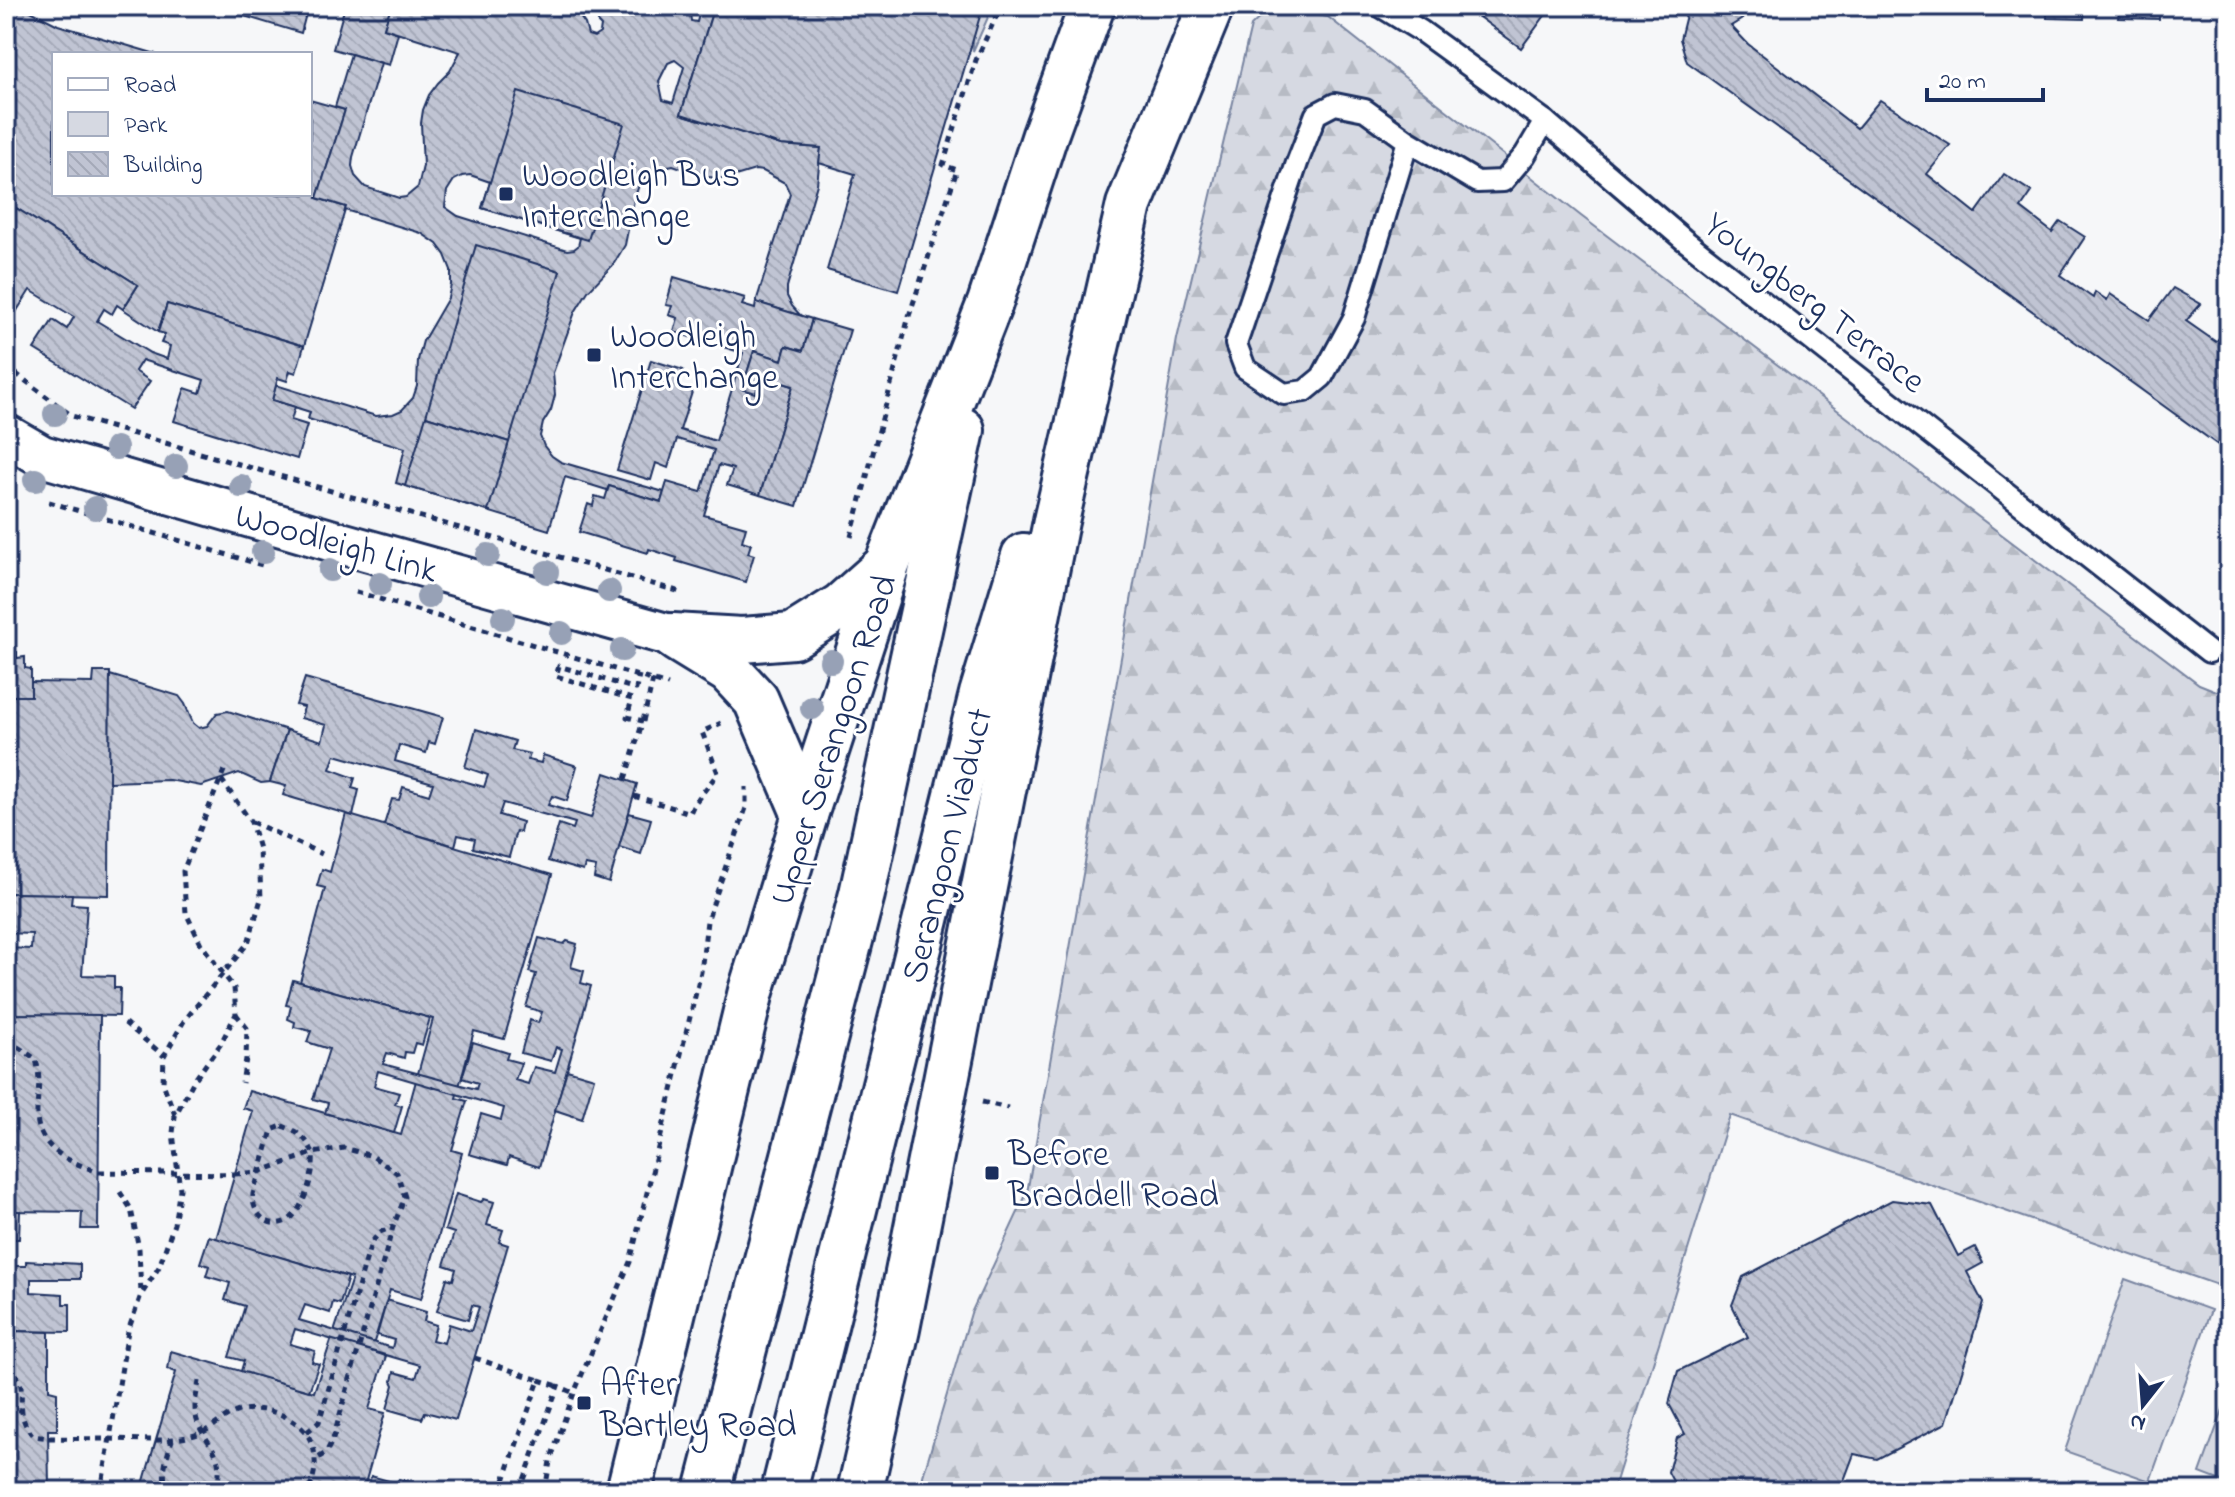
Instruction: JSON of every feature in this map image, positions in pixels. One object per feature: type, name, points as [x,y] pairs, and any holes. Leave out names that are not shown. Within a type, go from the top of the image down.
[{"type":"main road","name":"Upper Serangoon Road","points":[[629,1491],[751,991],[805,815],[887,565],[990,303],[1045,135],[1092,6]]},
{"type":"main road","points":[[860,1491],[897,1329],[1056,521],[1129,205],[1211,6]]},
{"type":"main road","name":"Serangoon Viaduct","points":[[784,1491],[982,694],[1129,205]]},
{"type":"main road","name":"Serangoon Viaduct","points":[[707,1491],[862,894],[990,303]]},
{"type":"main road","points":[[673,636],[742,640],[793,636],[841,606],[887,565]]},
{"type":"main road","points":[[673,636],[729,671],[756,700],[805,815]]},
{"type":"street","name":"Woodleigh Link","points":[[6,435],[42,456],[673,636]]},
{"type":"lane","name":"Youngberg Terrace","points":[[1380,6],[1421,31],[1545,121],[1695,249],[2209,652]]},
{"type":"lane","points":[[1408,141],[1354,318],[1322,377],[1305,391],[1284,394],[1245,368],[1236,344],[1316,114],[1335,104],[1365,110],[1408,141],[1477,182],[1503,181],[1525,155],[1545,121]]},
{"type":"path","points":[[851,537],[909,316],[957,170],[943,165],[976,60],[1001,6]]},
{"type":"path","points":[[6,366],[72,416],[698,597]]},
{"type":"path","points":[[43,499],[71,510],[262,565]]},
{"type":"path","points":[[351,590],[681,689]]},
{"type":"path","points":[[639,675],[636,689],[559,666],[556,676],[632,699],[627,717],[643,721]]},
{"type":"path","points":[[625,779],[653,680]]},
{"type":"path","points":[[634,796],[690,813],[718,773],[702,732],[726,720]]},
{"type":"path","points":[[101,1491],[128,1331],[141,1295],[159,1267],[174,1224],[180,1189],[173,1133],[175,1116],[236,1014],[234,988],[201,944],[186,913],[183,871],[225,768]]},
{"type":"path","points":[[545,1491],[550,1461],[574,1393],[630,1262],[701,972],[707,921],[746,808],[746,776]]},
{"type":"path","points":[[175,1116],[163,1083],[164,1056],[184,1021],[248,943],[261,899],[259,849],[251,822],[221,779]]},
{"type":"path","points":[[251,822],[322,854]]},
{"type":"path","points":[[236,1014],[247,1028],[242,1083]]},
{"type":"path","points":[[125,1023],[164,1056]]},
{"type":"path","points":[[6,1046],[18,1047],[36,1059],[41,1080],[37,1114],[42,1135],[57,1153],[70,1162],[99,1172],[259,1172],[313,1153],[344,1148],[372,1156],[397,1173],[405,1197],[393,1227],[333,1439],[326,1453],[316,1459]]},
{"type":"path","points":[[282,1126],[294,1130],[313,1153],[311,1178],[304,1199],[291,1218],[279,1223],[260,1217],[252,1205],[272,1130],[282,1126]]},
{"type":"path","points":[[120,1192],[131,1209],[139,1249],[141,1295]]},
{"type":"path","points":[[307,1432],[319,1422],[371,1243],[380,1232],[393,1227]]},
{"type":"path","points":[[475,1358],[574,1393]]},
{"type":"path","points":[[6,1365],[21,1383],[24,1424],[33,1436],[172,1440],[203,1432],[228,1415],[242,1410],[267,1409],[287,1417],[307,1432],[316,1459],[309,1491]]},
{"type":"path","points":[[507,1491],[501,1489],[539,1380]]},
{"type":"path","points":[[199,1381],[194,1409],[219,1460],[221,1476],[215,1491]]},
{"type":"path","points":[[520,1491],[558,1386]]},
{"type":"path","points":[[6,1409],[21,1410]]},
{"type":"path","points":[[168,1491],[164,1483],[164,1470],[172,1440]]},
{"type":"green space","points":[[974,6],[993,6],[973,51]]},
{"type":"green space","points":[[1271,7],[1328,17],[1581,216],[2199,684],[2229,696],[2229,1289],[1730,1115],[1613,1491],[922,1491],[923,1476],[971,1313],[1027,1193],[1177,339],[1251,26]]},
{"type":"green space","points":[[2125,1279],[2211,1310],[2150,1481],[2065,1451]]},
{"type":"green space","points":[[2229,1393],[2229,1484],[2200,1473]]},
{"type":"building","points":[[6,6],[21,6],[58,25],[149,52],[52,52],[52,196],[312,196],[312,101],[345,110],[317,198],[346,207],[304,346],[167,304],[158,332],[123,309],[138,285],[16,208],[6,225]]},
{"type":"building","points":[[211,6],[308,6],[301,33]]},
{"type":"building","points":[[345,6],[391,6],[384,28],[398,33],[389,65],[333,49]]},
{"type":"building","name":"Woodleigh Bus Interchange","points":[[391,6],[575,6],[588,35],[594,37],[600,33],[599,6],[689,6],[691,21],[697,22],[701,6],[714,6],[681,114],[781,145],[821,148],[817,184],[787,287],[787,296],[801,316],[756,302],[790,194],[785,183],[763,171],[719,178],[673,165],[655,169],[640,182],[625,245],[575,312],[553,373],[555,395],[540,436],[544,446],[561,462],[664,492],[661,502],[565,477],[549,530],[396,483],[405,448],[308,419],[310,412],[272,400],[276,385],[376,416],[402,410],[413,398],[417,386],[418,360],[423,341],[448,298],[451,270],[437,244],[421,233],[345,210],[346,207],[317,198],[345,110],[335,107],[351,54],[381,63],[353,157],[355,176],[365,187],[399,198],[406,197],[418,187],[423,166],[423,110],[429,95],[450,71],[460,52],[384,28]],"holes":[[[675,60],[684,67],[673,103],[663,100],[659,81],[668,63]],[[470,175],[490,182],[482,208],[580,238],[578,246],[567,250],[458,216],[445,207],[447,191],[454,180]]]},
{"type":"building","points":[[714,6],[983,6],[898,291],[827,270],[855,174],[819,163],[821,148],[781,145],[681,114]]},
{"type":"building","points":[[1464,6],[1552,6],[1521,48]]},
{"type":"building","points":[[1690,6],[1742,6],[1744,18],[1731,26],[1748,44],[1857,128],[1880,100],[1950,145],[1927,174],[1976,213],[2004,174],[2032,192],[2021,208],[2052,232],[2060,221],[2085,237],[2060,275],[2093,298],[2095,292],[2107,300],[2110,294],[2149,320],[2173,288],[2201,304],[2186,321],[2216,342],[2229,326],[2229,453],[1687,62],[1680,39]]},
{"type":"building","points":[[1908,6],[1985,6],[1908,10]]},
{"type":"building","points":[[2047,6],[2085,6],[2084,19],[2047,18]]},
{"type":"building","points":[[2110,6],[2160,6],[2159,19],[2118,18],[2120,7]]},
{"type":"building","points":[[518,92],[624,124],[588,240],[482,208]]},
{"type":"building","points":[[16,208],[138,285],[123,309],[117,305],[112,314],[104,309],[97,321],[150,353],[167,359],[170,346],[161,343],[165,334],[158,332],[167,304],[304,346],[296,373],[290,371],[287,381],[278,378],[272,400],[295,407],[291,420],[307,425],[297,459],[174,421],[185,388],[200,393],[204,380],[142,360],[135,371],[150,381],[131,409],[34,349],[53,320],[67,329],[74,317],[30,290],[13,317],[6,313],[6,254],[9,249],[6,248],[6,225]]},
{"type":"building","points":[[476,245],[560,271],[509,442],[426,416]]},
{"type":"building","points":[[674,277],[745,298],[742,305],[755,309],[756,302],[812,319],[803,351],[786,346],[782,360],[754,351],[742,389],[756,393],[760,376],[793,386],[760,495],[727,485],[733,469],[719,465],[704,515],[746,527],[742,541],[751,544],[748,553],[754,555],[746,582],[676,561],[677,558],[649,549],[648,553],[579,532],[588,504],[593,506],[595,496],[605,499],[609,486],[661,502],[667,482],[701,492],[714,450],[677,439],[668,468],[656,463],[651,480],[617,470],[651,360],[683,370],[678,387],[692,392],[680,430],[716,441],[743,353],[674,332],[678,318],[669,315],[672,306],[666,305]]},
{"type":"building","points":[[812,319],[850,330],[797,506],[760,495],[793,386],[760,376],[756,393],[742,389],[754,351],[782,360],[786,346],[803,351]]},
{"type":"building","points":[[426,416],[509,442],[488,511],[405,486]]},
{"type":"building","points":[[6,652],[17,652],[17,658],[25,657],[25,668],[31,669],[31,696],[6,696]]},
{"type":"building","points":[[94,672],[110,672],[109,895],[6,893],[6,696],[31,696],[31,682],[93,683]]},
{"type":"building","points":[[110,675],[179,696],[193,723],[199,728],[207,726],[217,713],[228,711],[287,730],[270,782],[261,783],[239,773],[201,786],[169,780],[109,782]]},
{"type":"building","points":[[305,678],[443,717],[435,744],[429,742],[426,753],[399,745],[395,761],[484,787],[488,775],[465,767],[476,729],[515,741],[512,750],[530,754],[528,760],[541,763],[543,755],[577,766],[567,801],[552,796],[548,805],[591,818],[605,773],[637,784],[609,883],[594,878],[596,867],[585,865],[583,871],[548,861],[559,824],[573,829],[575,823],[503,803],[499,815],[522,822],[520,832],[516,831],[509,857],[473,848],[475,839],[458,835],[455,846],[384,825],[392,799],[399,800],[403,787],[429,795],[433,783],[335,755],[330,769],[355,778],[352,788],[359,790],[353,816],[283,795],[286,786],[270,782],[287,730],[322,741],[326,725],[301,718],[304,707],[296,705]]},
{"type":"building","points":[[629,813],[651,819],[641,854],[619,847]]},
{"type":"building","points":[[346,814],[552,875],[504,1039],[474,1031],[456,1098],[467,1101],[452,1150],[462,1153],[421,1299],[390,1290],[371,1351],[386,1356],[369,1409],[385,1413],[363,1491],[141,1491],[176,1372],[168,1369],[171,1351],[314,1392],[352,1278],[216,1239],[253,1111],[243,1108],[249,1091],[401,1135],[433,1019],[300,982],[325,888],[317,886],[322,869],[330,872]]},
{"type":"building","points":[[6,893],[72,894],[71,904],[87,905],[82,975],[114,976],[114,988],[120,988],[119,1016],[6,1014],[6,974],[10,974],[11,959],[6,959],[6,948],[31,949],[32,934],[6,933]]},
{"type":"building","points":[[539,938],[577,944],[571,967],[584,971],[581,983],[591,986],[539,1167],[509,1157],[507,1165],[469,1154],[481,1114],[501,1120],[504,1108],[378,1071],[374,1086],[399,1093],[395,1104],[402,1106],[394,1133],[325,1113],[328,1103],[313,1099],[329,1049],[307,1042],[311,1031],[294,1027],[295,1022],[288,1019],[291,1006],[286,1005],[293,980],[430,1018],[422,1045],[415,1043],[412,1053],[405,1052],[404,1058],[387,1053],[383,1064],[476,1089],[478,1083],[462,1078],[473,1042],[508,1053],[506,1059],[521,1063],[515,1080],[528,1084],[534,1067],[555,1072],[562,1049],[556,1047],[551,1061],[521,1053],[530,1020],[538,1023],[542,1012],[526,1007],[536,974],[529,972]]},
{"type":"building","points":[[6,1014],[100,1015],[98,1229],[81,1229],[82,1212],[6,1211]]},
{"type":"building","points":[[567,1070],[594,1078],[582,1119],[555,1110]]},
{"type":"building","points":[[456,1194],[481,1202],[484,1199],[494,1202],[487,1225],[503,1230],[499,1242],[508,1245],[456,1420],[425,1412],[422,1419],[387,1409],[394,1385],[394,1372],[416,1378],[420,1365],[295,1329],[290,1344],[315,1351],[312,1362],[319,1364],[309,1391],[241,1371],[244,1361],[229,1357],[245,1306],[225,1300],[230,1283],[206,1276],[209,1266],[200,1263],[209,1236],[348,1277],[340,1304],[333,1302],[330,1313],[305,1305],[299,1320],[392,1348],[394,1340],[377,1335],[387,1300],[426,1312],[424,1321],[436,1325],[432,1340],[444,1343],[449,1324],[471,1331],[479,1307],[472,1305],[468,1320],[437,1311],[447,1278],[453,1280],[456,1269],[444,1265],[454,1233],[445,1230]]},
{"type":"building","points":[[1892,1200],[1932,1205],[1958,1256],[1975,1247],[1983,1263],[1967,1272],[1983,1303],[1946,1423],[1877,1459],[1854,1454],[1840,1491],[1678,1491],[1668,1472],[1677,1438],[1685,1434],[1669,1404],[1678,1371],[1748,1337],[1732,1305],[1743,1277]]},
{"type":"building","points":[[6,1211],[20,1211],[19,1239],[10,1239],[10,1250],[6,1249]]},
{"type":"building","points":[[26,1261],[80,1264],[80,1279],[31,1279],[31,1292],[63,1294],[63,1304],[70,1304],[70,1332],[6,1331],[6,1266],[26,1266]]},
{"type":"building","points":[[6,1331],[49,1332],[49,1390],[57,1392],[57,1430],[48,1430],[49,1486],[6,1485]]},
{"type":"building","points":[[371,1476],[396,1483],[399,1479],[409,1482],[407,1491],[367,1491]]},
{"type":"building","points":[[6,1485],[49,1486],[49,1491],[6,1491]]},
{"type":"place","name":"Woodleigh Bus Interchange","points":[[506,194]]},
{"type":"place","name":"Woodleigh Interchange","points":[[594,355]]},
{"type":"place","name":"Before Braddell Road","points":[[992,1173]]},
{"type":"place","name":"After Bartley Road","points":[[584,1403]]}]
